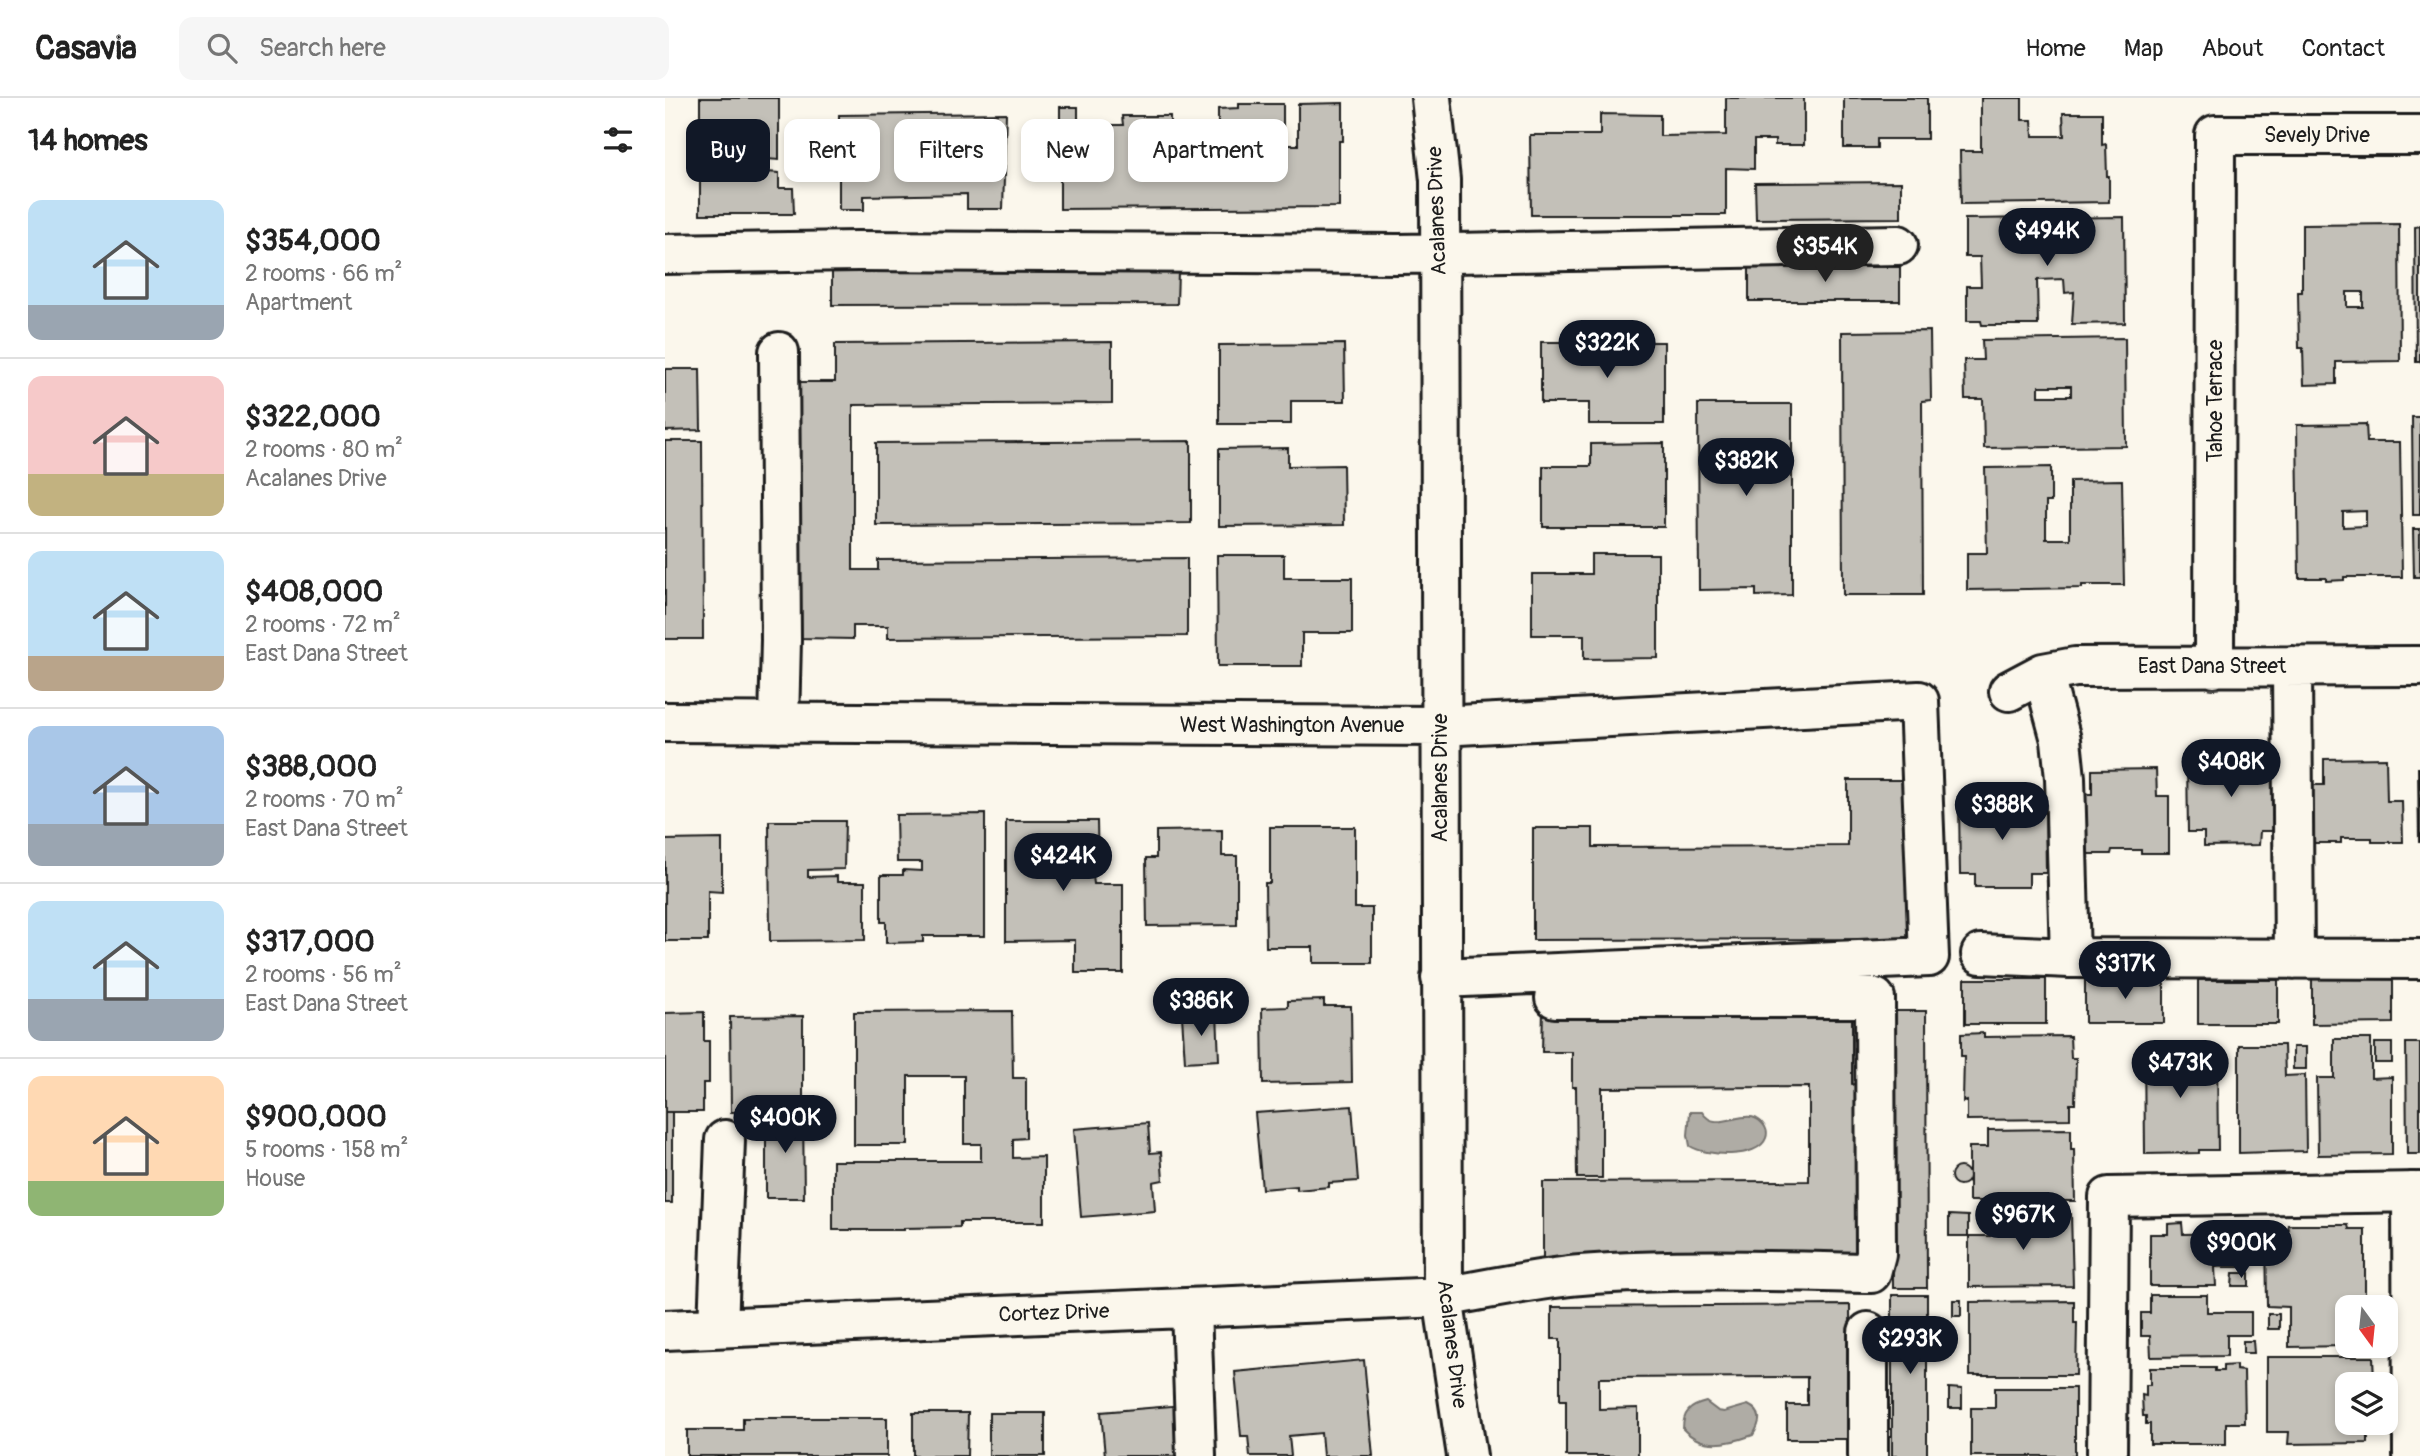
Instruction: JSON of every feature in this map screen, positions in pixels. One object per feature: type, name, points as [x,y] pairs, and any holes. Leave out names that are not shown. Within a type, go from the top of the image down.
[{"type":"street","name":"Acalanes Drive","points":[[1431,98],[1440,180],[1443,1297],[1467,1456]]},
{"type":"street","name":"Sevely Drive","points":[[2215,135],[2420,135]]},
{"type":"street","name":"Tahoe Terrace","points":[[2214,668],[2215,135]]},
{"type":"street","points":[[665,254],[858,251],[1439,253],[1898,244]]},
{"type":"street","points":[[779,352],[779,723]]},
{"type":"street","points":[[2292,666],[2294,958]]},
{"type":"street","name":"East Dana Street","points":[[2009,691],[2043,673],[2075,667],[2420,666]]},
{"type":"street","points":[[2043,673],[2061,740],[2065,778],[2070,958]]},
{"type":"street","name":"West Washington Avenue","points":[[665,722],[1440,726],[1919,701],[1929,957],[1441,988]]},
{"type":"street","points":[[1981,954],[2070,958],[2420,959]]},
{"type":"street","name":"Cortez Drive","points":[[665,1330],[1443,1297],[1573,1276],[1737,1271],[1871,1273],[1876,1254],[1875,998],[1568,998],[1441,988]]},
{"type":"street","points":[[719,1327],[725,1140]]},
{"type":"street","points":[[2108,1456],[2109,1197],[2416,1192],[2413,1456]]},
{"type":"street","points":[[1191,1308],[1196,1456]]},
{"type":"street","points":[[1868,1332],[1868,1456]]},
{"type":"shaded area","points":[[1690,1112],[1702,1112],[1708,1119],[1715,1121],[1740,1117],[1755,1118],[1765,1126],[1766,1138],[1753,1150],[1742,1153],[1719,1154],[1697,1149],[1690,1146]]},
{"type":"shaded area","points":[[1706,1402],[1724,1412],[1748,1405],[1753,1408],[1759,1418],[1753,1435],[1725,1443],[1707,1442],[1691,1436],[1683,1429],[1684,1418],[1692,1408]]},
{"type":"building","points":[[700,98],[779,98],[779,160],[770,159],[770,119],[700,119]]},
{"type":"building","points":[[1726,98],[1804,98],[1804,145],[1775,145],[1775,140],[1754,140],[1754,169],[1726,168],[1726,215],[1531,215],[1530,135],[1600,135],[1600,114],[1660,115],[1660,136],[1726,135]]},
{"type":"building","points":[[1844,98],[1927,98],[1927,139],[1877,139],[1877,148],[1844,148]]},
{"type":"building","points":[[1981,98],[2022,98],[2022,120],[2032,120],[2033,136],[2064,136],[2063,113],[2102,113],[2102,145],[2106,144],[2109,202],[1961,204],[1960,151],[1981,151]]},
{"type":"building","points":[[1343,103],[1343,141],[1339,141],[1339,207],[1060,209],[1060,182],[1114,182],[1114,125],[1123,125],[1122,116],[1170,116],[1170,119],[1128,119],[1128,182],[1288,182],[1288,145],[1298,145],[1298,104]]},
{"type":"building","points":[[1239,104],[1283,104],[1283,119],[1218,119],[1218,109],[1239,108]]},
{"type":"building","points":[[1060,107],[1078,107],[1078,119],[1060,119]]},
{"type":"building","points":[[1006,113],[1006,119],[894,119],[894,182],[1004,182],[1003,209],[967,209],[967,194],[864,196],[864,210],[839,210],[839,182],[880,182],[880,119],[839,119],[839,115]]},
{"type":"building","points":[[770,172],[779,173],[779,188],[793,188],[794,214],[700,214],[700,182],[770,182]]},
{"type":"building","points":[[1901,182],[1901,218],[1756,219],[1755,183]]},
{"type":"building","points":[[2124,217],[2125,323],[2072,324],[2074,292],[2065,293],[2064,279],[2037,280],[2038,325],[1982,325],[1981,321],[1967,321],[1967,286],[1981,286],[1980,257],[1965,257],[1965,219]]},
{"type":"building","points":[[2399,224],[2400,361],[2336,362],[2336,384],[2304,385],[2303,348],[2299,348],[2298,292],[2302,292],[2302,225]],"holes":[[[2347,292],[2363,292],[2363,307],[2347,307]]]},
{"type":"building","points":[[2420,226],[2420,362],[2416,362],[2415,227]]},
{"type":"building","points":[[1749,267],[1900,267],[1900,301],[1749,301]]},
{"type":"building","points":[[832,271],[1178,271],[1177,304],[832,305]]},
{"type":"building","points":[[1930,331],[1931,400],[1922,401],[1923,595],[1843,595],[1842,332]]},
{"type":"building","points":[[2125,338],[2126,446],[1984,448],[1983,399],[1965,399],[1964,360],[1983,360],[1982,340]],"holes":[[[2039,386],[2071,386],[2071,396],[2039,396]]]},
{"type":"building","points":[[1112,342],[1112,403],[853,405],[853,570],[878,570],[878,560],[1187,558],[1187,636],[888,638],[888,626],[853,626],[853,639],[800,638],[799,382],[835,382],[835,344]]},
{"type":"building","points":[[1541,342],[1664,342],[1664,424],[1589,424],[1589,403],[1541,403]]},
{"type":"building","points":[[1344,344],[1345,401],[1291,401],[1291,424],[1219,424],[1219,345]]},
{"type":"building","points":[[665,369],[700,369],[701,430],[665,431]]},
{"type":"building","points":[[1698,404],[1792,404],[1792,595],[1756,596],[1756,589],[1699,590]]},
{"type":"building","points":[[2412,417],[2420,417],[2420,515],[2413,515]]},
{"type":"building","points":[[2366,424],[2367,442],[2400,442],[2402,577],[2344,577],[2344,580],[2326,581],[2326,578],[2299,578],[2297,425]],"holes":[[[2366,511],[2366,526],[2343,527],[2343,512]]]},
{"type":"building","points":[[665,441],[702,441],[703,639],[665,639]]},
{"type":"building","points":[[1191,441],[1191,523],[876,525],[876,443]]},
{"type":"building","points":[[1664,443],[1664,527],[1543,527],[1543,466],[1591,466],[1591,444]]},
{"type":"building","points":[[1288,448],[1288,466],[1343,465],[1344,525],[1219,526],[1219,449]]},
{"type":"building","points":[[2051,467],[2051,502],[2046,502],[2046,539],[2070,539],[2070,481],[2122,480],[2124,585],[1967,590],[1967,553],[1987,553],[1985,468]]},
{"type":"building","points":[[2413,529],[2420,529],[2420,577],[2414,577]]},
{"type":"building","points":[[1591,554],[1658,554],[1658,658],[1584,659],[1584,635],[1532,635],[1532,574],[1591,574]]},
{"type":"building","points":[[1217,555],[1284,555],[1284,578],[1352,578],[1352,633],[1302,633],[1302,666],[1218,666]]},
{"type":"building","points":[[2275,757],[2276,831],[2260,831],[2259,845],[2204,846],[2204,832],[2188,832],[2187,758]]},
{"type":"building","points":[[2386,758],[2387,801],[2402,801],[2403,842],[2341,838],[2341,843],[2313,843],[2313,785],[2324,785],[2324,759]]},
{"type":"building","points":[[2420,768],[2420,842],[2419,842]]},
{"type":"building","points":[[2156,769],[2157,796],[2169,796],[2169,853],[2112,850],[2111,854],[2083,854],[2082,794],[2092,794],[2092,770]]},
{"type":"building","points":[[1848,780],[1912,780],[1912,939],[1533,940],[1533,828],[1593,828],[1593,847],[1848,846]]},
{"type":"building","points":[[2045,801],[2046,873],[2029,873],[2029,887],[1975,887],[1975,874],[1960,874],[1959,802]]},
{"type":"building","points":[[985,814],[985,936],[923,936],[923,942],[886,943],[886,922],[881,922],[881,875],[903,875],[903,870],[922,871],[922,862],[897,862],[896,815]]},
{"type":"building","points":[[769,821],[845,821],[844,869],[808,870],[808,877],[837,876],[837,882],[865,882],[865,940],[770,941]]},
{"type":"building","points":[[1006,821],[1097,821],[1098,870],[1068,871],[1068,876],[1093,876],[1094,884],[1123,884],[1123,973],[1075,973],[1075,940],[1006,941]]},
{"type":"building","points":[[1270,827],[1355,827],[1355,908],[1372,908],[1372,963],[1313,963],[1313,947],[1266,947],[1265,883],[1270,883]]},
{"type":"building","points":[[1222,830],[1222,856],[1237,856],[1237,925],[1147,926],[1146,858],[1156,858],[1156,831]]},
{"type":"building","points":[[722,839],[722,892],[708,891],[708,941],[665,941],[665,840]]},
{"type":"building","points":[[2393,978],[2393,1023],[2312,1024],[2312,979]]},
{"type":"building","points":[[1965,979],[2046,979],[2046,1024],[1965,1024]]},
{"type":"building","points":[[2085,980],[2164,980],[2164,1023],[2085,1023]]},
{"type":"building","points":[[2198,980],[2278,980],[2278,1024],[2198,1024]]},
{"type":"building","points":[[1324,1000],[1324,1006],[1351,1006],[1352,1082],[1263,1084],[1262,1008],[1288,1007],[1288,1001]]},
{"type":"building","points":[[1852,1008],[1852,1084],[1859,1085],[1859,1264],[1543,1265],[1543,1182],[1809,1181],[1809,1087],[1602,1088],[1602,1178],[1577,1178],[1576,1087],[1572,1087],[1572,1052],[1542,1052],[1543,1009]]},
{"type":"building","points":[[1012,1011],[1013,1078],[1026,1078],[1026,1138],[1013,1139],[1013,1158],[1044,1157],[1044,1222],[960,1222],[960,1227],[833,1230],[833,1161],[981,1161],[981,1144],[964,1144],[964,1076],[908,1076],[908,1145],[854,1145],[854,1012]]},
{"type":"building","points":[[1892,1011],[1926,1011],[1927,1288],[1893,1288]]},
{"type":"building","points":[[704,1012],[704,1041],[709,1041],[709,1083],[703,1083],[703,1112],[665,1112],[665,1013]]},
{"type":"building","points":[[1217,1013],[1219,1060],[1185,1062],[1182,1016]]},
{"type":"building","points":[[803,1016],[803,1111],[731,1112],[730,1017]]},
{"type":"building","points":[[1984,1033],[1984,1037],[2070,1036],[2071,1058],[2076,1058],[2075,1104],[2070,1104],[2070,1119],[1967,1120],[1967,1101],[1963,1102],[1964,1056],[1961,1056],[1961,1034]]},
{"type":"building","points":[[2334,1039],[2371,1039],[2371,1078],[2392,1077],[2392,1154],[2318,1155],[2317,1078],[2334,1078]]},
{"type":"building","points":[[2375,1043],[2392,1043],[2392,1063],[2375,1063]]},
{"type":"building","points":[[2406,1043],[2420,1043],[2420,1154],[2407,1154]]},
{"type":"building","points":[[2198,1044],[2198,1054],[2217,1054],[2218,1150],[2145,1154],[2144,1045]]},
{"type":"building","points":[[2239,1045],[2284,1045],[2285,1076],[2305,1075],[2306,1151],[2239,1153]]},
{"type":"building","points":[[2293,1047],[2306,1047],[2306,1069],[2293,1069]]},
{"type":"building","points":[[1352,1106],[1358,1181],[1329,1183],[1329,1187],[1297,1190],[1297,1186],[1262,1189],[1255,1113]]},
{"type":"building","points":[[766,1111],[803,1111],[804,1198],[766,1198]]},
{"type":"building","points":[[665,1112],[672,1112],[672,1203],[665,1203]]},
{"type":"building","points":[[1148,1123],[1150,1153],[1161,1152],[1163,1180],[1153,1182],[1155,1211],[1081,1217],[1074,1129]]},
{"type":"building","points":[[2071,1129],[2075,1201],[1969,1201],[1969,1147],[1988,1147],[1988,1130]]},
{"type":"building","points":[[1960,1167],[1966,1170],[1969,1176],[1966,1182],[1960,1185],[1954,1182],[1951,1176],[1954,1170]]},
{"type":"building","points":[[1990,1214],[2071,1214],[2073,1286],[1969,1287],[1969,1236],[1990,1236]]},
{"type":"building","points":[[1949,1215],[1968,1216],[1968,1236],[1949,1236]]},
{"type":"building","points":[[2182,1223],[2183,1234],[2248,1233],[2248,1267],[2215,1267],[2216,1286],[2150,1286],[2150,1234],[2168,1234],[2168,1224]]},
{"type":"building","points":[[2288,1225],[2348,1225],[2349,1229],[2365,1229],[2365,1295],[2335,1295],[2335,1346],[2289,1347],[2289,1307],[2267,1306],[2266,1230],[2289,1230]]},
{"type":"building","points":[[2233,1273],[2249,1273],[2249,1286],[2232,1286]]},
{"type":"building","points":[[1892,1295],[1927,1295],[1927,1456],[1892,1456]]},
{"type":"building","points":[[2150,1295],[2207,1295],[2207,1312],[2251,1312],[2251,1335],[2227,1335],[2227,1356],[2151,1357],[2150,1336],[2141,1336],[2141,1313],[2150,1313]]},
{"type":"building","points":[[1953,1300],[1961,1300],[1961,1316],[1953,1316]]},
{"type":"building","points":[[2074,1301],[2074,1323],[2077,1323],[2076,1375],[1970,1375],[1970,1302]]},
{"type":"building","points":[[1850,1305],[1851,1439],[1787,1439],[1787,1405],[1807,1405],[1807,1377],[1599,1378],[1599,1409],[1638,1408],[1638,1456],[1566,1456],[1566,1400],[1560,1400],[1560,1339],[1552,1339],[1552,1307]]},
{"type":"building","points":[[2268,1314],[2279,1314],[2279,1329],[2268,1329]]},
{"type":"building","points":[[2243,1341],[2253,1341],[2254,1353],[2243,1353]]},
{"type":"building","points":[[2267,1357],[2373,1358],[2374,1372],[2335,1372],[2335,1435],[2368,1435],[2368,1443],[2288,1444],[2289,1432],[2267,1432]]},
{"type":"building","points":[[1364,1360],[1373,1456],[1323,1456],[1321,1433],[1289,1436],[1291,1456],[1250,1456],[1248,1436],[1241,1436],[1235,1372]]},
{"type":"building","points":[[2236,1365],[2236,1370],[2244,1371],[2245,1423],[2226,1423],[2226,1444],[2150,1444],[2150,1424],[2146,1424],[2146,1416],[2143,1416],[2142,1395],[2146,1396],[2146,1385],[2150,1385],[2150,1368],[2215,1368],[2215,1371],[2223,1371],[2223,1366]]},
{"type":"building","points":[[1949,1388],[1962,1389],[1962,1408],[1949,1408]]},
{"type":"building","points":[[1995,1388],[2075,1388],[2075,1456],[1971,1456],[1971,1408],[1995,1408]]},
{"type":"building","points":[[1183,1405],[1180,1456],[1105,1456],[1101,1412]]},
{"type":"building","points":[[913,1413],[968,1413],[967,1456],[913,1456]]},
{"type":"building","points":[[989,1413],[1045,1413],[1045,1456],[989,1456]]},
{"type":"building","points":[[743,1418],[887,1418],[887,1456],[687,1456],[687,1430],[743,1430]]}]
